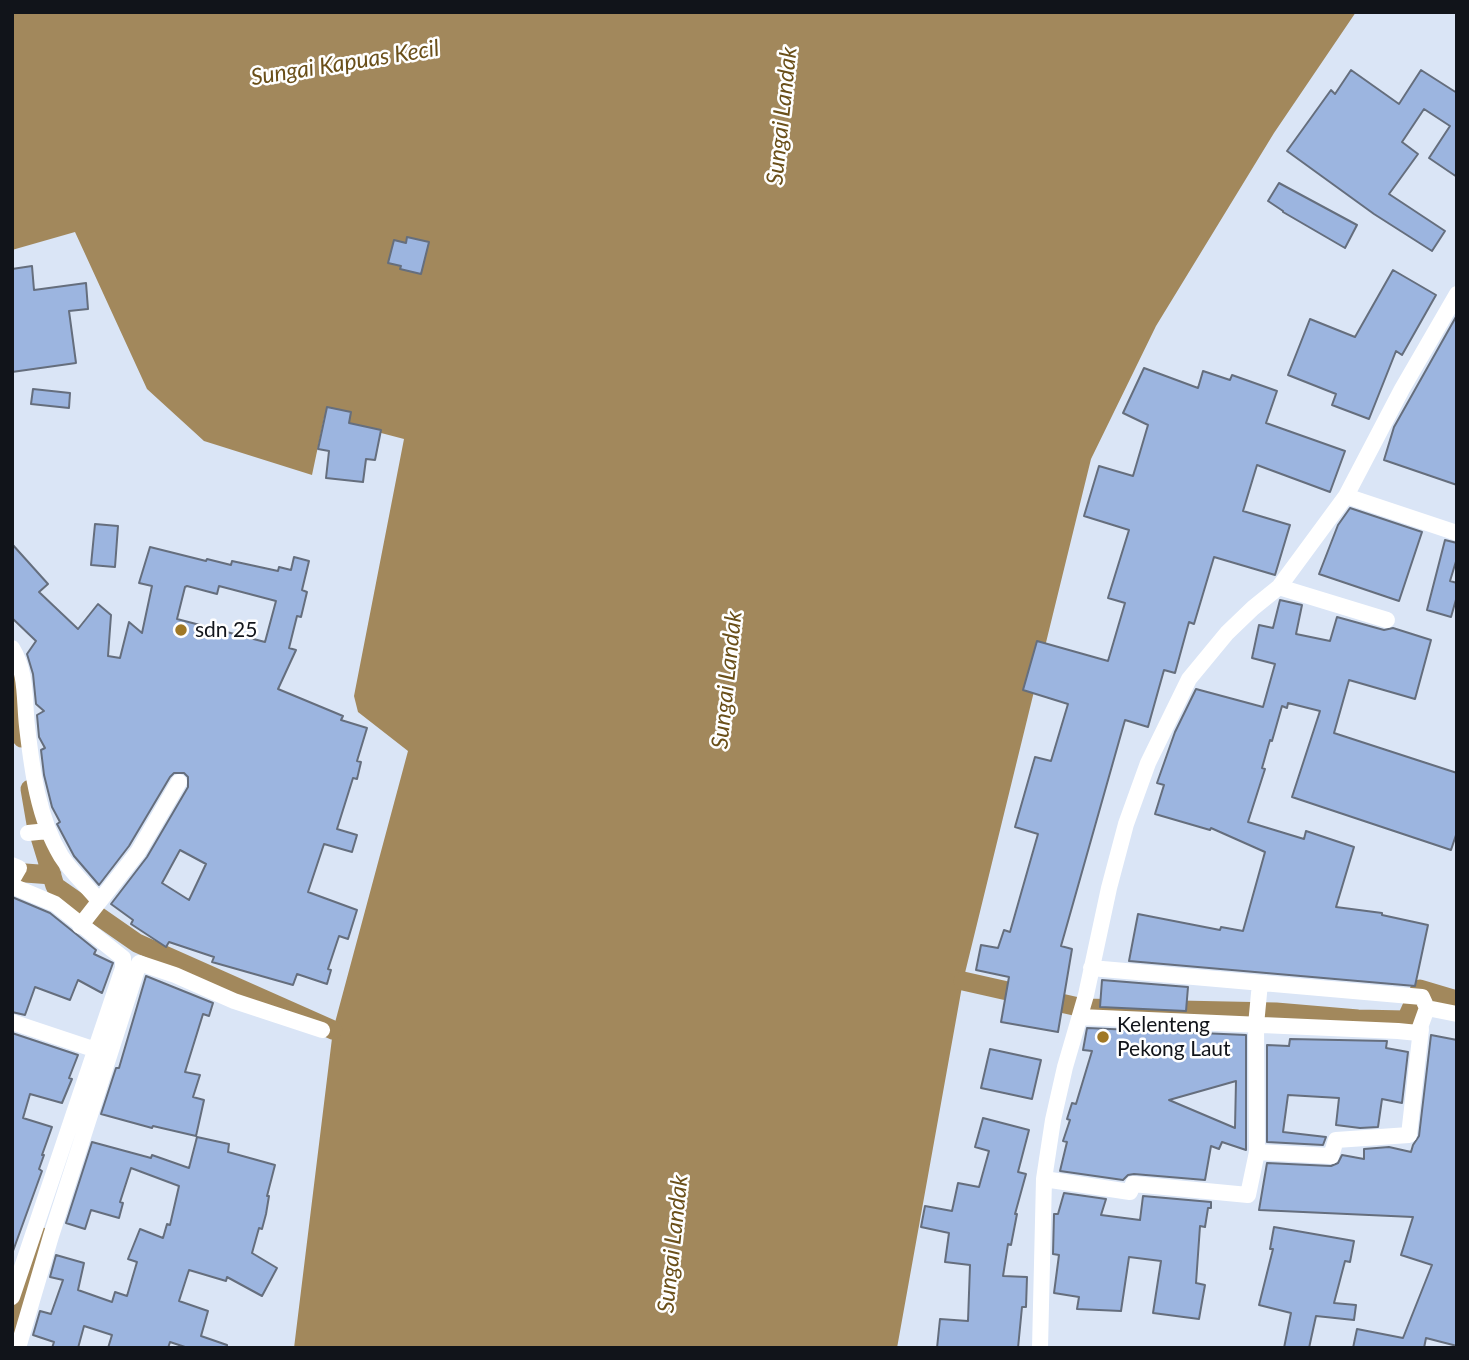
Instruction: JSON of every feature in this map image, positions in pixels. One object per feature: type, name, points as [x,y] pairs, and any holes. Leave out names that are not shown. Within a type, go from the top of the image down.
[{"type":"street","points":[[1040,1348],[1044,1179],[1053,1120],[1086,995],[1126,824],[1148,763],[1189,679],[1227,633],[1279,587],[1346,496],[1402,389],[1457,294]]},
{"type":"street","points":[[1346,496],[1457,533]]},
{"type":"street","points":[[1279,587],[1387,620]]},
{"type":"street","points":[[12,648],[22,672],[32,768],[48,831],[61,856],[99,901]]},
{"type":"street","points":[[80,926],[138,852],[179,782]]},
{"type":"street","points":[[28,833],[48,831]]},
{"type":"street","points":[[12,886],[55,904],[123,958],[175,975],[234,1001],[322,1030]]},
{"type":"street","points":[[18,1348],[51,1236],[96,1050],[123,968],[123,958]]},
{"type":"street","points":[[12,1297],[34,1231],[139,963]]},
{"type":"street","points":[[1091,968],[1422,997],[1427,1008],[1420,1029],[1409,1135],[1336,1140],[1331,1156],[1257,1152]]},
{"type":"street","points":[[1044,1179],[1130,1192],[1133,1184],[1248,1195],[1257,1152],[1256,1025],[1260,983]]},
{"type":"street","points":[[1427,1008],[1457,1014]]},
{"type":"street","points":[[1080,1017],[1413,1033],[1418,1033],[1420,1029]]},
{"type":"street","points":[[12,1022],[96,1050]]},
{"type":"street","points":[[34,1231],[51,1236]]},
{"type":"water","points":[[12,12],[1356,12],[1274,133],[1156,326],[1091,459],[963,981],[897,1348],[294,1348],[333,1030],[408,751],[358,712],[354,696],[404,439],[324,418],[312,475],[204,441],[147,389],[75,232],[12,250]]},
{"type":"building","points":[[1351,70],[1399,104],[1421,70],[1457,93],[1457,177],[1429,158],[1450,126],[1424,109],[1402,142],[1418,154],[1389,194],[1445,231],[1432,251],[1374,214],[1287,151],[1331,90],[1335,94]]},
{"type":"building","points":[[1279,183],[1357,225],[1345,248],[1268,201]]},
{"type":"building","points":[[407,237],[429,242],[421,274],[388,263],[394,240],[406,243]]},
{"type":"building","points":[[32,266],[34,290],[86,283],[88,309],[69,311],[76,363],[12,372],[12,269]]},
{"type":"building","points":[[1393,270],[1436,295],[1402,355],[1396,351],[1369,419],[1332,405],[1336,394],[1288,375],[1310,319],[1355,337]]},
{"type":"building","points":[[1457,315],[1457,485],[1384,460],[1394,427]]},
{"type":"building","points":[[1144,368],[1198,388],[1203,371],[1230,380],[1232,375],[1277,391],[1266,423],[1345,451],[1330,492],[1257,465],[1243,511],[1290,525],[1275,575],[1214,557],[1194,624],[1189,622],[1175,673],[1164,670],[1148,727],[1125,720],[1061,946],[1072,949],[1058,1032],[1001,1022],[1009,977],[976,970],[981,945],[998,948],[1004,930],[1010,932],[1038,834],[1015,827],[1035,757],[1051,761],[1068,704],[1023,690],[1037,641],[1108,661],[1125,603],[1108,598],[1129,530],[1084,516],[1099,466],[1133,476],[1148,425],[1123,413]]},
{"type":"building","points":[[33,389],[70,393],[69,408],[31,404]]},
{"type":"building","points":[[327,407],[351,412],[349,423],[381,430],[375,460],[366,459],[363,482],[326,478],[329,451],[318,449]]},
{"type":"building","points":[[1350,508],[1422,532],[1399,601],[1319,574],[1338,525]]},
{"type":"building","points":[[95,524],[118,526],[115,567],[91,565]]},
{"type":"building","points":[[1445,540],[1457,543],[1457,558],[1450,581],[1457,583],[1457,596],[1451,617],[1427,610]]},
{"type":"building","points":[[12,544],[48,584],[39,592],[78,629],[98,604],[111,615],[108,656],[120,658],[129,622],[142,633],[152,586],[139,583],[150,547],[206,561],[207,559],[231,565],[232,561],[278,571],[279,567],[291,570],[294,557],[309,561],[302,590],[307,592],[301,617],[297,616],[289,648],[296,650],[278,689],[343,716],[341,720],[367,728],[357,761],[361,762],[357,779],[353,778],[337,829],[357,835],[352,852],[324,844],[308,892],[357,910],[348,939],[339,936],[328,969],[331,970],[327,984],[297,974],[293,985],[212,962],[214,957],[169,942],[166,947],[131,924],[133,920],[111,904],[147,857],[188,787],[188,777],[184,773],[174,773],[170,777],[129,846],[99,885],[74,856],[57,824],[60,822],[52,807],[44,775],[41,750],[45,748],[39,737],[37,715],[44,711],[36,704],[33,674],[27,654],[36,641],[12,618]],"holes":[[[187,586],[217,594],[219,586],[276,601],[265,642],[177,619]],[[180,850],[206,864],[189,900],[162,883]]]},
{"type":"building","points":[[1280,600],[1302,605],[1296,634],[1330,641],[1337,617],[1384,630],[1393,628],[1431,640],[1415,699],[1349,680],[1334,733],[1457,773],[1457,832],[1451,850],[1292,797],[1320,711],[1288,703],[1287,708],[1282,706],[1272,741],[1270,740],[1262,768],[1265,769],[1248,822],[1304,839],[1306,831],[1354,847],[1336,907],[1382,913],[1428,925],[1415,986],[1129,961],[1138,914],[1220,930],[1221,927],[1243,931],[1265,852],[1211,828],[1210,830],[1155,814],[1164,785],[1157,783],[1175,732],[1196,689],[1263,707],[1275,664],[1252,658],[1259,625],[1273,628]]},
{"type":"building","points":[[12,897],[50,913],[96,950],[94,954],[113,963],[102,993],[78,980],[70,1000],[35,987],[25,1015],[12,1012]]},
{"type":"building","points":[[146,976],[213,1003],[209,1016],[203,1014],[185,1072],[200,1075],[193,1097],[204,1100],[196,1136],[153,1126],[152,1128],[101,1114],[116,1068],[119,1068]]},
{"type":"building","points":[[1102,980],[1188,987],[1186,1011],[1100,1007]]},
{"type":"building","points":[[1087,1028],[1246,1035],[1246,1150],[1222,1142],[1219,1149],[1211,1146],[1205,1180],[1134,1174],[1123,1180],[1060,1171],[1067,1142],[1063,1141],[1070,1120],[1067,1119],[1072,1103],[1076,1104],[1092,1051],[1083,1050]],"holes":[[[1236,1081],[1235,1128],[1169,1100]]]},
{"type":"building","points":[[12,1033],[78,1055],[62,1103],[30,1094],[23,1118],[52,1127],[42,1155],[39,1169],[42,1171],[13,1251]]},
{"type":"building","points":[[1431,1035],[1457,1040],[1457,1346],[1426,1338],[1424,1348],[1353,1348],[1357,1329],[1403,1338],[1432,1265],[1401,1255],[1413,1217],[1259,1210],[1267,1163],[1331,1166],[1338,1163],[1342,1155],[1364,1159],[1364,1149],[1389,1147],[1411,1152],[1419,1136]]},
{"type":"building","points":[[1290,1039],[1387,1041],[1386,1048],[1408,1052],[1402,1103],[1382,1099],[1378,1127],[1360,1128],[1336,1125],[1339,1098],[1288,1095],[1283,1132],[1326,1137],[1323,1145],[1267,1142],[1267,1045],[1289,1046]]},
{"type":"building","points":[[990,1049],[1041,1060],[1032,1099],[981,1088]]},
{"type":"building","points":[[983,1118],[1029,1130],[1018,1172],[1026,1174],[1015,1214],[1011,1245],[1008,1244],[1003,1276],[1027,1277],[1026,1307],[1022,1307],[1018,1348],[937,1348],[940,1319],[968,1321],[970,1265],[945,1262],[949,1233],[921,1227],[925,1206],[952,1211],[958,1183],[979,1187],[989,1151],[975,1147]]},
{"type":"building","points":[[197,1137],[229,1144],[228,1152],[275,1165],[267,1196],[266,1214],[252,1253],[277,1268],[262,1296],[227,1277],[226,1281],[189,1270],[179,1301],[208,1311],[201,1336],[227,1345],[227,1348],[188,1348],[170,1342],[168,1348],[108,1348],[112,1335],[84,1326],[78,1348],[52,1348],[54,1342],[33,1335],[40,1311],[51,1314],[63,1280],[50,1277],[56,1255],[84,1263],[78,1290],[112,1302],[115,1292],[127,1296],[137,1262],[128,1259],[140,1229],[163,1238],[167,1224],[170,1225],[179,1186],[131,1168],[120,1202],[123,1203],[119,1218],[91,1210],[85,1229],[66,1223],[92,1142],[151,1158],[152,1155],[189,1168]]},
{"type":"building","points":[[1064,1193],[1106,1199],[1101,1215],[1140,1220],[1143,1196],[1211,1202],[1205,1227],[1200,1226],[1196,1283],[1205,1285],[1199,1319],[1153,1313],[1161,1261],[1129,1257],[1121,1311],[1077,1309],[1079,1297],[1054,1293],[1059,1255],[1053,1254],[1054,1214],[1058,1214]]},
{"type":"building","points":[[1274,1227],[1354,1241],[1350,1262],[1345,1261],[1334,1303],[1356,1305],[1354,1320],[1316,1316],[1309,1348],[1284,1348],[1291,1313],[1259,1305],[1273,1249],[1270,1249]]},
{"type":"waterway","points":[[12,674],[22,738]]},
{"type":"waterway","points":[[30,789],[36,824],[55,886],[137,943],[333,1030]]},
{"type":"waterway","points":[[12,872],[52,875]]},
{"type":"waterway","points":[[963,981],[1083,1008],[1276,1012],[1358,1019],[1406,1020],[1420,989],[1457,1000]]},
{"type":"waterway","points":[[12,1329],[40,1236]]},
{"type":"place","name":"sdn 25","points":[[181,630]]},
{"type":"place","name":"Kelenteng Pekong Laut","points":[[1103,1037]]},
{"type":"water label","name":"Sungai Kapuas Kecil","points":[[345,63]]},
{"type":"water label","name":"Sungai Landak","points":[[782,116]]},
{"type":"water label","name":"Sungai Landak","points":[[727,680]]},
{"type":"water label","name":"Sungai Landak","points":[[673,1244]]}]
